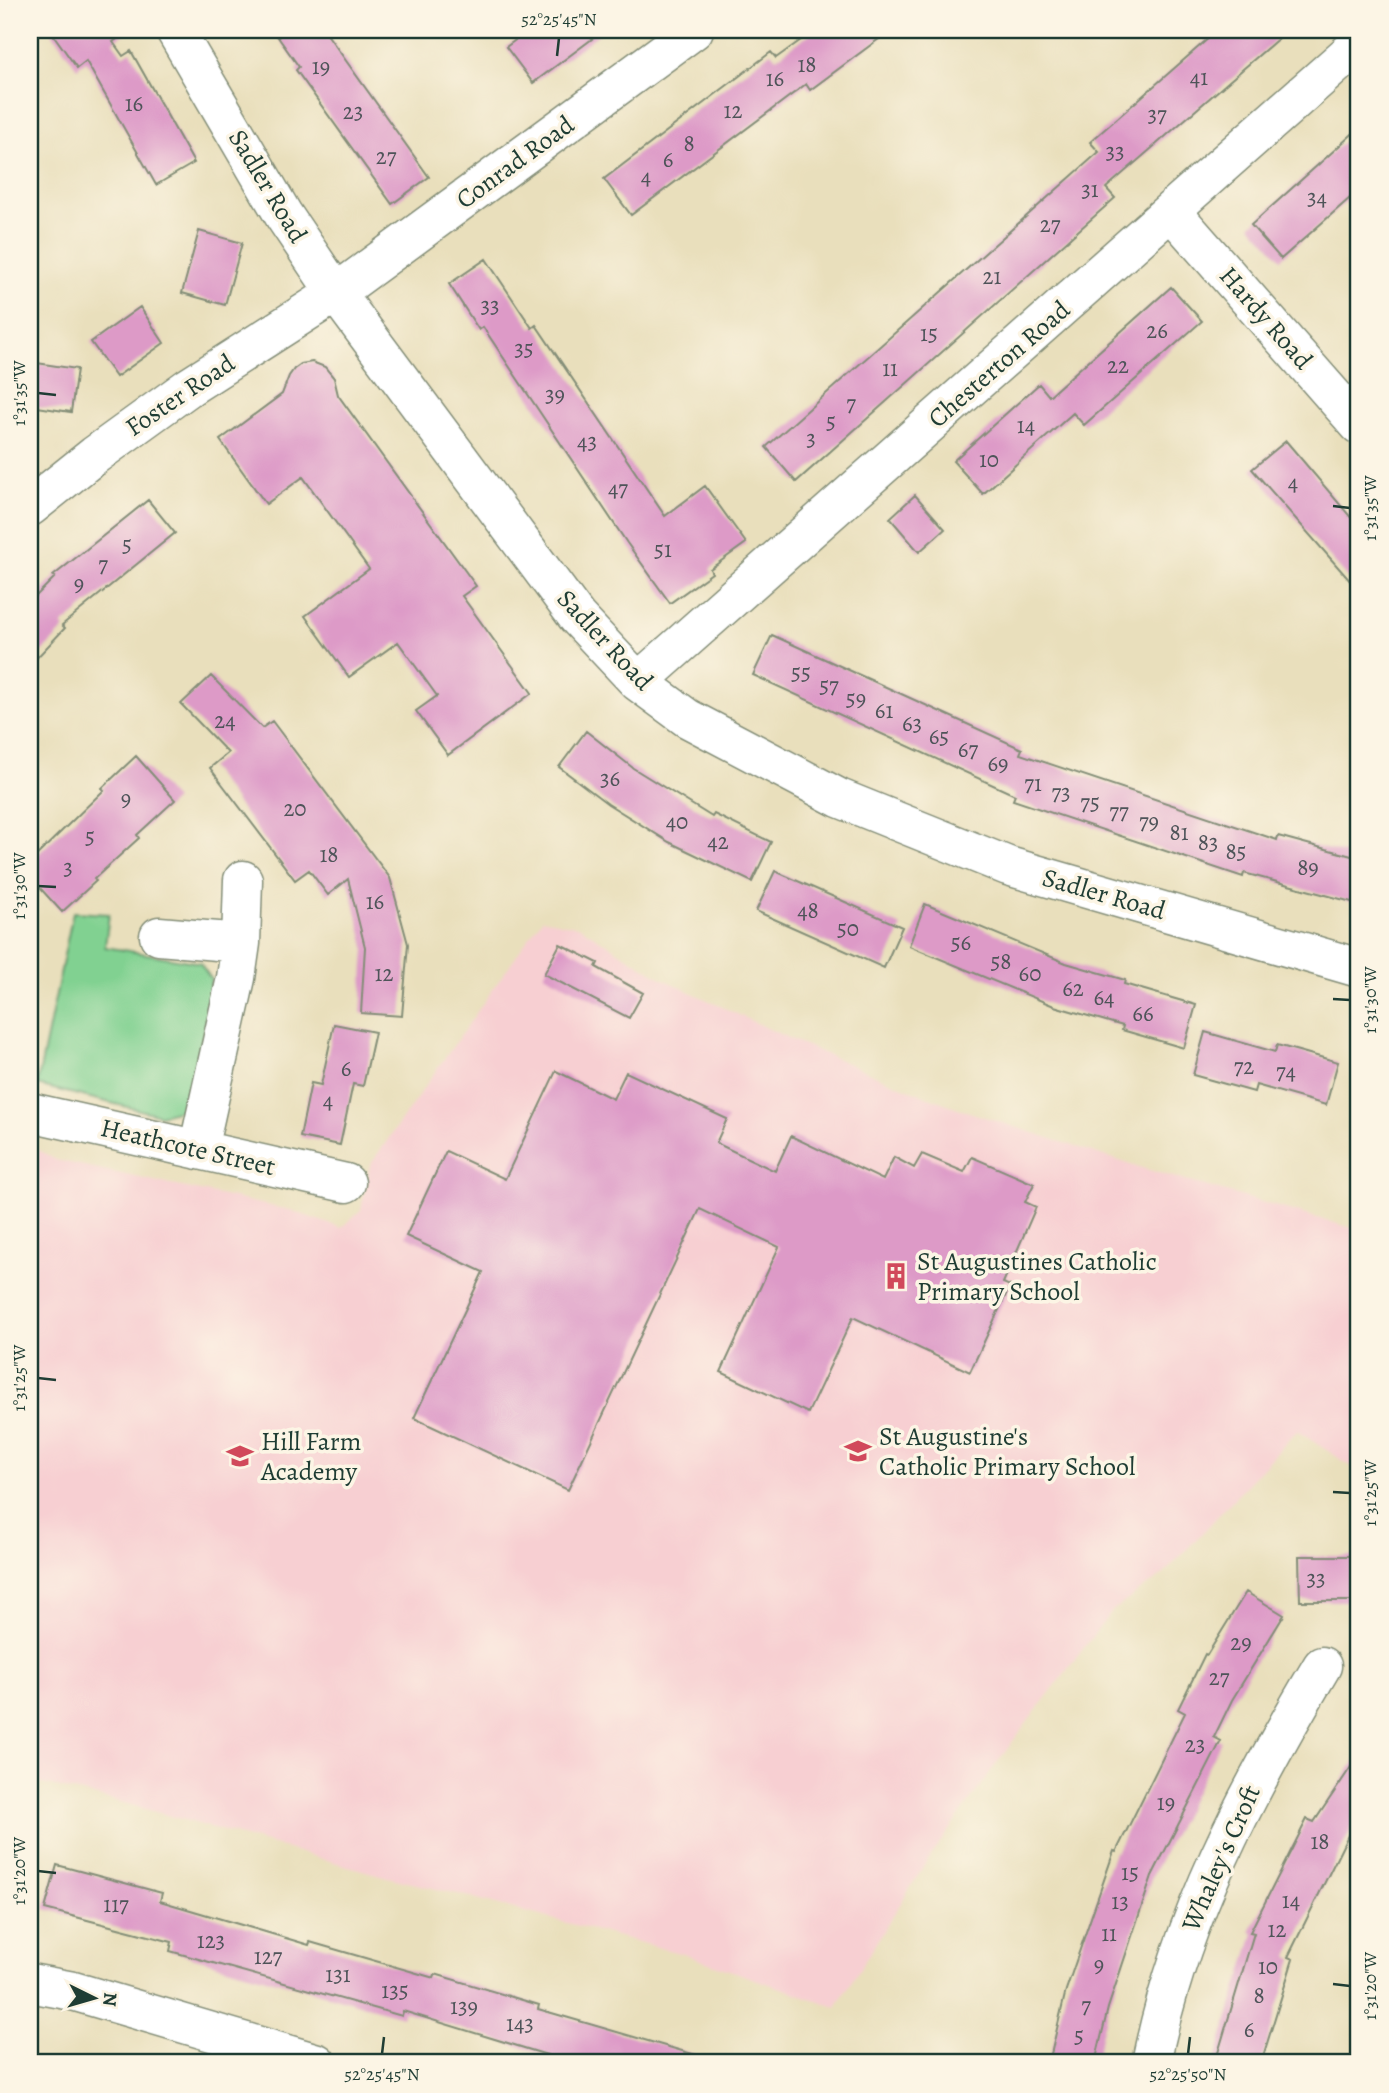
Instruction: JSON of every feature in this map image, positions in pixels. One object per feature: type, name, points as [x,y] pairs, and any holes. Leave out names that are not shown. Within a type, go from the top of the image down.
[{"type":"street","name":"Sadler Road","points":[[175,30],[284,216],[336,293],[577,617],[638,682],[687,718],[839,798],[1008,866],[1359,968]]},
{"type":"street","name":"Conrad Road","points":[[336,293],[694,30]]},
{"type":"street","name":"Chesterton Road","points":[[638,682],[1359,44]]},
{"type":"street","name":"Hardy Road","points":[[1172,212],[1359,425]]},
{"type":"street","name":"Foster Road","points":[[30,507],[95,455],[189,387],[336,293]]},
{"type":"street","points":[[198,1150],[236,978],[241,943],[243,880]]},
{"type":"street","points":[[159,936],[241,943]]},
{"type":"street","name":"Heathcote Street","points":[[30,1112],[346,1182]]},
{"type":"street","name":"Whaley's Croft","points":[[1151,2063],[1182,1943],[1224,1842],[1269,1754],[1322,1666]]},
{"type":"street","points":[[30,1983],[73,1991],[317,2063]]},
{"type":"shaded area","name":"St Augustine's Catholic Primary School","points":[[542,919],[580,927],[663,979],[788,1038],[910,1090],[1135,1166],[1359,1230],[1359,1471],[1297,1431],[1164,1574],[1112,1611],[1013,1741],[927,1861],[836,2007],[683,1954],[387,1877],[120,1802],[30,1781],[30,1145],[56,1160],[289,1210],[341,1228],[361,1210],[370,1165]]},
{"type":"green space","points":[[73,912],[109,914],[105,947],[200,963],[211,979],[204,1032],[181,1110],[160,1115],[37,1085]]},
{"type":"building","points":[[50,30],[129,30],[113,42],[123,56],[131,51],[194,163],[156,185],[86,61],[77,68]]},
{"type":"building","points":[[273,30],[324,30],[429,177],[392,204],[296,70],[299,67]]},
{"type":"building","points":[[529,30],[604,30],[533,83],[506,47]]},
{"type":"building","points":[[815,30],[891,30],[810,90],[806,84],[631,215],[604,179],[771,52],[776,58]]},
{"type":"building","points":[[1218,30],[1288,30],[1106,188],[1115,198],[796,482],[766,447],[1099,152],[1090,142]]},
{"type":"building","points":[[1359,128],[1359,190],[1281,259],[1251,225]]},
{"type":"building","points":[[199,231],[242,243],[225,305],[182,293]]},
{"type":"building","points":[[486,259],[532,328],[536,325],[665,516],[705,486],[746,543],[710,569],[712,573],[670,603],[483,327],[479,330],[449,284]]},
{"type":"building","points":[[1171,287],[1202,321],[1084,425],[1073,413],[983,494],[953,461],[1039,384],[1049,396]]},
{"type":"building","points":[[140,307],[164,343],[116,377],[91,342]]},
{"type":"building","points":[[30,362],[77,369],[71,412],[30,406]]},
{"type":"building","points":[[312,362],[325,367],[334,378],[338,395],[476,586],[462,596],[532,693],[448,755],[416,711],[437,696],[398,642],[349,677],[305,616],[369,569],[303,477],[266,504],[220,440],[282,394],[294,369],[301,364]]},
{"type":"building","points":[[1286,441],[1359,527],[1359,591],[1252,469]]},
{"type":"building","points":[[915,495],[945,529],[919,552],[890,518]]},
{"type":"building","points":[[148,500],[175,533],[62,625],[65,628],[30,665],[30,594],[34,598],[55,577],[53,576]]},
{"type":"building","points":[[772,635],[1022,749],[1020,754],[1277,840],[1278,836],[1359,858],[1359,904],[1244,873],[1243,877],[1013,800],[1015,795],[753,675]]},
{"type":"building","points":[[211,676],[262,728],[272,721],[390,878],[408,944],[402,1016],[361,1013],[365,947],[348,879],[328,895],[309,870],[295,880],[210,768],[228,753],[181,704]]},
{"type":"building","points":[[586,731],[633,768],[712,817],[714,814],[771,842],[752,882],[669,842],[608,804],[559,767]]},
{"type":"building","points":[[136,756],[175,800],[62,912],[30,877],[30,862]]},
{"type":"building","points":[[775,871],[902,927],[884,968],[756,911]]},
{"type":"building","points":[[925,904],[1066,963],[1125,980],[1124,984],[1196,1005],[1184,1048],[1122,1030],[1123,1026],[1054,1006],[909,946]]},
{"type":"building","points":[[560,944],[598,963],[596,967],[643,993],[629,1018],[544,974]]},
{"type":"building","points":[[334,1024],[375,1032],[363,1086],[353,1084],[340,1145],[300,1137],[311,1083],[321,1085]]},
{"type":"building","points":[[1205,1032],[1275,1052],[1277,1045],[1338,1062],[1326,1105],[1256,1085],[1254,1092],[1193,1075]]},
{"type":"building","name":"St Augustines Catholic Primary School","points":[[556,1071],[613,1099],[626,1072],[727,1119],[716,1143],[775,1171],[791,1136],[883,1180],[894,1157],[914,1168],[922,1154],[964,1172],[972,1157],[1034,1184],[1025,1202],[1036,1207],[1003,1283],[1010,1286],[970,1372],[853,1317],[808,1413],[721,1372],[779,1247],[700,1209],[568,1490],[414,1418],[483,1272],[406,1236],[446,1151],[505,1179]]},
{"type":"building","points":[[1299,1556],[1359,1556],[1359,1601],[1300,1601]]},
{"type":"building","points":[[1246,1592],[1284,1615],[1232,1700],[1214,1737],[1221,1741],[1152,1876],[1108,2008],[1095,2063],[1049,2063],[1066,1990],[1114,1851],[1116,1852],[1185,1713],[1178,1709],[1205,1654],[1207,1655]]},
{"type":"building","points":[[1359,1755],[1359,1813],[1288,1957],[1293,1959],[1261,2063],[1215,2063],[1254,1933],[1250,1932],[1307,1819],[1314,1822]]},
{"type":"building","points":[[57,1865],[162,1893],[160,1901],[309,1945],[310,1942],[434,1978],[435,1974],[539,2005],[538,2009],[696,2055],[695,2063],[562,2063],[546,2058],[547,2055],[403,2011],[402,2016],[170,1951],[172,1942],[45,1909]]},
{"type":"place","name":"St Augustines Catholic Primary School","points":[[896,1276]]},
{"type":"place","name":"St Augustine's Catholic Primary School","points":[[858,1451]]},
{"type":"place","name":"Hill Farm Academy","points":[[240,1456]]}]
